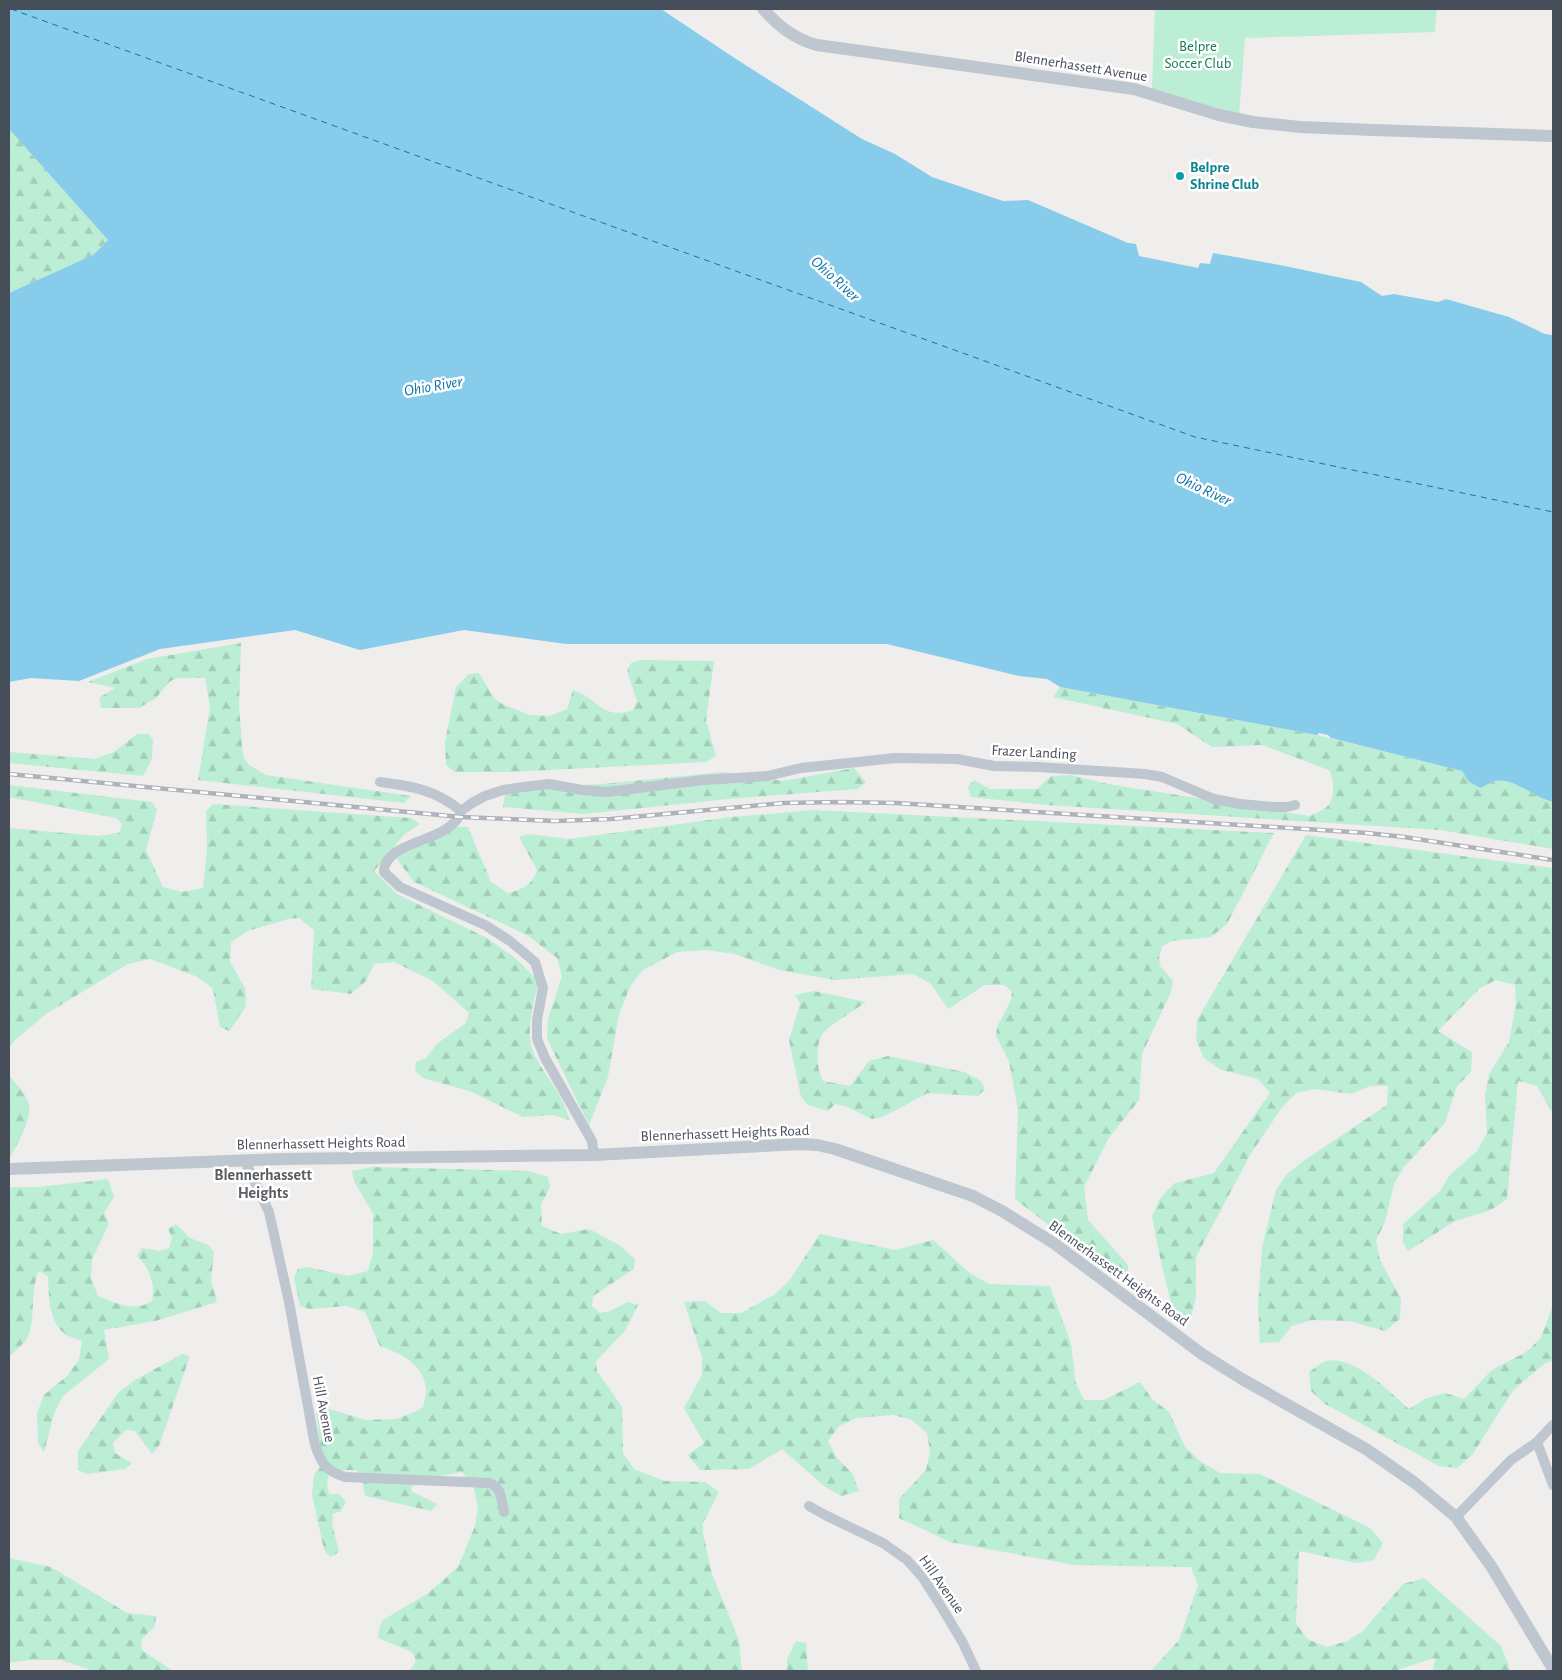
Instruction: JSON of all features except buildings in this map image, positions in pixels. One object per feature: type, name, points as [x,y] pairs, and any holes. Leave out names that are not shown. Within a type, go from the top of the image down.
[{"type":"street","name":"Blennerhassett Avenue","points":[[763,9],[796,38],[817,45],[1134,88],[1219,116],[1238,120],[1300,127],[1553,136]]},
{"type":"street","name":"Frazer Landing","points":[[594,1155],[592,1141],[545,1058],[537,1039],[537,1020],[543,988],[535,962],[510,940],[485,926],[400,887],[384,872],[384,866],[401,849],[437,834],[460,817],[461,811],[485,796],[503,790],[549,784],[607,792],[704,780],[767,776],[801,768],[895,758],[957,759],[994,766],[1145,774],[1162,777],[1214,799],[1240,804],[1274,807],[1295,805]]},
{"type":"street","points":[[380,782],[426,790],[450,802],[461,811]]},
{"type":"street","name":"Blennerhassett Heights Road","points":[[9,1169],[284,1159],[594,1155],[801,1144],[817,1145],[835,1150],[973,1196],[1002,1211],[1054,1244],[1170,1331],[1219,1365],[1366,1449],[1415,1483],[1456,1517],[1491,1566],[1553,1669]]},
{"type":"street","name":"Hill Avenue","points":[[246,1161],[269,1212],[289,1302],[315,1444],[320,1460],[325,1466],[345,1477],[489,1483],[499,1489],[504,1512]]},
{"type":"street","points":[[1456,1517],[1510,1460],[1537,1442],[1553,1425]]},
{"type":"street","points":[[1537,1442],[1553,1485]]},
{"type":"street","name":"Hill Avenue","points":[[809,1506],[883,1543],[907,1560],[923,1578],[939,1603],[963,1643],[976,1671]]},
{"type":"green space","name":"Belpre Soccer Club","points":[[1155,9],[1437,9],[1435,32],[1245,38],[1239,115],[1152,89]]},
{"type":"green space","points":[[9,129],[108,240],[93,255],[9,293]]},
{"type":"green space","points":[[241,643],[239,707],[243,756],[249,765],[266,775],[411,796],[404,803],[198,780],[210,707],[205,678],[177,678],[169,682],[156,698],[139,708],[101,708],[99,698],[115,688],[88,682],[147,659]]},
{"type":"green space","points":[[641,660],[714,661],[706,720],[716,756],[706,762],[506,772],[455,772],[446,765],[445,742],[456,687],[469,674],[479,673],[494,698],[502,704],[530,715],[550,716],[567,709],[573,690],[581,693],[600,707],[622,713],[633,710],[637,701],[627,671],[631,663]]},
{"type":"green space","points":[[1060,687],[1317,735],[1462,771],[1469,782],[1481,788],[1495,781],[1509,782],[1553,802],[1553,849],[1440,830],[1047,805],[971,797],[968,787],[974,780],[990,789],[1037,789],[1051,776],[1071,775],[1108,784],[1309,816],[1322,810],[1331,802],[1333,786],[1330,771],[1321,767],[1262,745],[1212,747],[1177,724],[1053,697]]},
{"type":"green space","points":[[137,734],[148,734],[153,739],[152,759],[143,776],[9,763],[9,752],[94,759],[114,752]]},
{"type":"green space","points":[[854,768],[866,782],[858,789],[738,798],[584,814],[503,807],[506,788],[603,784],[723,772],[783,781]]},
{"type":"green space","points":[[9,785],[152,802],[157,810],[146,850],[163,887],[182,892],[203,888],[207,849],[206,811],[213,804],[411,818],[420,824],[405,834],[374,871],[397,894],[487,938],[514,957],[539,981],[531,1016],[531,1043],[537,1060],[563,1101],[569,1120],[552,1115],[523,1117],[472,1092],[423,1078],[415,1071],[416,1062],[426,1058],[438,1043],[466,1023],[469,1013],[433,981],[394,962],[374,964],[366,981],[351,994],[311,989],[314,930],[299,918],[288,919],[248,931],[231,942],[230,962],[245,988],[246,998],[245,1008],[229,1031],[220,1027],[213,989],[198,977],[150,959],[128,964],[46,1014],[15,1040],[9,1048],[9,828],[98,836],[119,833],[122,824],[116,818],[9,797]]},
{"type":"green space","points":[[814,810],[1274,833],[1227,924],[1211,937],[1172,941],[1163,946],[1159,956],[1160,966],[1173,981],[1171,992],[1142,1054],[1139,1100],[1108,1139],[1084,1187],[1088,1220],[1128,1265],[1128,1275],[1109,1271],[1015,1199],[1018,1111],[1009,1061],[996,1036],[997,1027],[1011,1000],[1012,991],[1004,985],[985,985],[948,1009],[931,984],[913,974],[835,980],[779,970],[735,954],[706,950],[677,952],[643,970],[631,985],[619,1014],[608,1077],[589,1125],[547,1039],[548,1019],[562,976],[557,958],[527,935],[414,882],[396,858],[456,827],[468,827],[491,882],[508,893],[530,883],[537,870],[519,837],[529,834],[569,839],[731,817]]},
{"type":"green space","points":[[1306,835],[1553,868],[1553,1114],[1537,1086],[1518,1081],[1507,1199],[1491,1210],[1455,1221],[1408,1251],[1403,1242],[1403,1224],[1440,1191],[1449,1176],[1478,1150],[1487,1133],[1485,1094],[1489,1074],[1509,1042],[1516,1004],[1515,985],[1496,980],[1480,988],[1438,1031],[1472,1052],[1471,1072],[1457,1086],[1445,1123],[1404,1167],[1394,1184],[1385,1222],[1376,1240],[1380,1260],[1401,1299],[1400,1319],[1385,1331],[1349,1321],[1311,1320],[1292,1326],[1279,1342],[1260,1343],[1258,1305],[1262,1248],[1276,1190],[1287,1174],[1302,1162],[1387,1105],[1388,1086],[1370,1086],[1352,1094],[1314,1089],[1296,1093],[1283,1106],[1250,1155],[1196,1257],[1196,1297],[1191,1318],[1173,1311],[1152,1216],[1160,1198],[1175,1183],[1214,1173],[1270,1093],[1258,1079],[1221,1070],[1204,1058],[1196,1040],[1197,1020]]},
{"type":"green space","points":[[814,991],[866,1002],[833,1025],[821,1036],[817,1056],[823,1081],[850,1086],[869,1061],[888,1056],[964,1072],[981,1081],[985,1089],[978,1096],[928,1093],[883,1117],[872,1119],[845,1106],[835,1104],[828,1111],[808,1105],[801,1097],[789,1040],[800,1004],[795,995]]},
{"type":"green space","points":[[9,1075],[24,1094],[29,1107],[27,1122],[11,1156],[9,1156]]},
{"type":"green space","points":[[372,1167],[529,1171],[548,1177],[550,1187],[541,1205],[542,1226],[561,1234],[589,1229],[619,1245],[635,1259],[634,1269],[593,1296],[592,1306],[600,1313],[610,1311],[628,1302],[638,1305],[625,1331],[596,1361],[597,1371],[622,1407],[623,1453],[634,1469],[664,1481],[705,1482],[719,1492],[703,1523],[703,1533],[712,1574],[739,1640],[742,1671],[405,1671],[411,1669],[416,1661],[412,1652],[378,1638],[379,1628],[383,1620],[427,1594],[458,1567],[475,1526],[478,1507],[474,1488],[462,1472],[414,1481],[411,1491],[437,1504],[431,1511],[365,1496],[362,1477],[356,1470],[337,1470],[329,1474],[327,1484],[329,1494],[339,1494],[346,1502],[341,1511],[333,1514],[332,1524],[339,1552],[330,1557],[324,1550],[312,1494],[314,1475],[322,1463],[316,1411],[326,1408],[366,1420],[397,1419],[423,1408],[426,1393],[424,1380],[416,1366],[403,1356],[380,1346],[365,1312],[347,1306],[310,1309],[300,1306],[294,1278],[298,1269],[307,1267],[348,1276],[368,1271],[373,1253],[373,1214],[354,1181],[352,1171]]},
{"type":"green space","points":[[108,1179],[114,1197],[104,1213],[109,1224],[92,1259],[91,1278],[98,1296],[132,1307],[146,1305],[152,1301],[153,1289],[148,1271],[137,1256],[142,1248],[160,1251],[169,1248],[172,1238],[168,1229],[176,1224],[190,1238],[208,1245],[214,1252],[211,1280],[217,1302],[155,1321],[104,1330],[109,1359],[63,1396],[54,1414],[44,1452],[38,1443],[37,1413],[44,1395],[67,1376],[79,1360],[82,1341],[68,1336],[59,1328],[50,1306],[48,1276],[39,1271],[34,1288],[29,1333],[26,1340],[9,1357],[9,1187],[38,1187]]},
{"type":"green space","points":[[820,1234],[895,1250],[933,1240],[971,1274],[989,1284],[1050,1286],[1071,1344],[1076,1383],[1084,1400],[1104,1400],[1140,1382],[1152,1399],[1169,1412],[1185,1447],[1200,1461],[1220,1473],[1260,1474],[1370,1528],[1383,1543],[1374,1560],[1356,1563],[1299,1551],[1296,1623],[1307,1639],[1327,1647],[1347,1641],[1363,1631],[1403,1584],[1424,1578],[1501,1646],[1509,1666],[1509,1671],[1433,1671],[1435,1658],[1394,1671],[1151,1671],[1179,1640],[1198,1585],[1191,1567],[1075,1565],[950,1542],[899,1518],[899,1499],[926,1470],[930,1452],[927,1433],[912,1420],[894,1415],[857,1418],[839,1426],[828,1441],[837,1458],[852,1473],[859,1491],[841,1496],[824,1486],[782,1449],[749,1469],[700,1470],[688,1455],[704,1443],[684,1408],[702,1375],[702,1357],[684,1302],[705,1301],[721,1313],[741,1313],[774,1295],[789,1281]]},
{"type":"green space","points":[[1553,1304],[1553,1360],[1544,1364],[1514,1389],[1472,1455],[1457,1468],[1439,1466],[1325,1404],[1311,1391],[1309,1372],[1326,1361],[1337,1360],[1348,1363],[1382,1384],[1409,1409],[1425,1399],[1445,1393],[1464,1399],[1492,1370],[1526,1352],[1541,1338]]},
{"type":"green space","points":[[182,1354],[190,1356],[159,1446],[152,1454],[135,1431],[126,1430],[113,1443],[115,1453],[132,1463],[125,1469],[87,1474],[78,1470],[78,1451],[118,1393],[135,1380]]},
{"type":"green space","points":[[9,1558],[51,1567],[127,1613],[156,1616],[155,1626],[141,1640],[142,1650],[173,1671],[94,1671],[61,1660],[30,1660],[9,1663]]},
{"type":"green space","points":[[796,1641],[806,1643],[808,1671],[787,1671],[787,1659]]},
{"type":"water","name":"Ohio River","points":[[9,9],[661,9],[862,139],[895,154],[932,177],[1003,201],[1028,200],[1128,243],[1136,244],[1139,256],[1198,268],[1200,263],[1210,264],[1213,253],[1280,265],[1361,282],[1382,296],[1394,294],[1438,302],[1446,299],[1509,317],[1545,334],[1553,335],[1553,802],[1509,782],[1493,782],[1481,788],[1469,782],[1462,771],[1331,738],[1328,735],[1319,733],[1317,735],[1060,687],[1047,679],[1019,676],[887,644],[566,644],[464,630],[360,650],[295,630],[160,649],[79,681],[31,678],[9,682],[9,293],[93,255],[108,240],[9,129]]},
{"type":"ferry route","points":[[11,9],[1195,437],[1553,512]]},
{"type":"railway","points":[[9,774],[460,817],[555,821],[611,819],[784,803],[896,803],[1367,833],[1553,860]]},
{"type":"place","name":"Belpre Shrine Club","points":[[1180,176]]},
{"type":"district","name":"Blennerhassett Heights","points":[[263,1183]]}]
